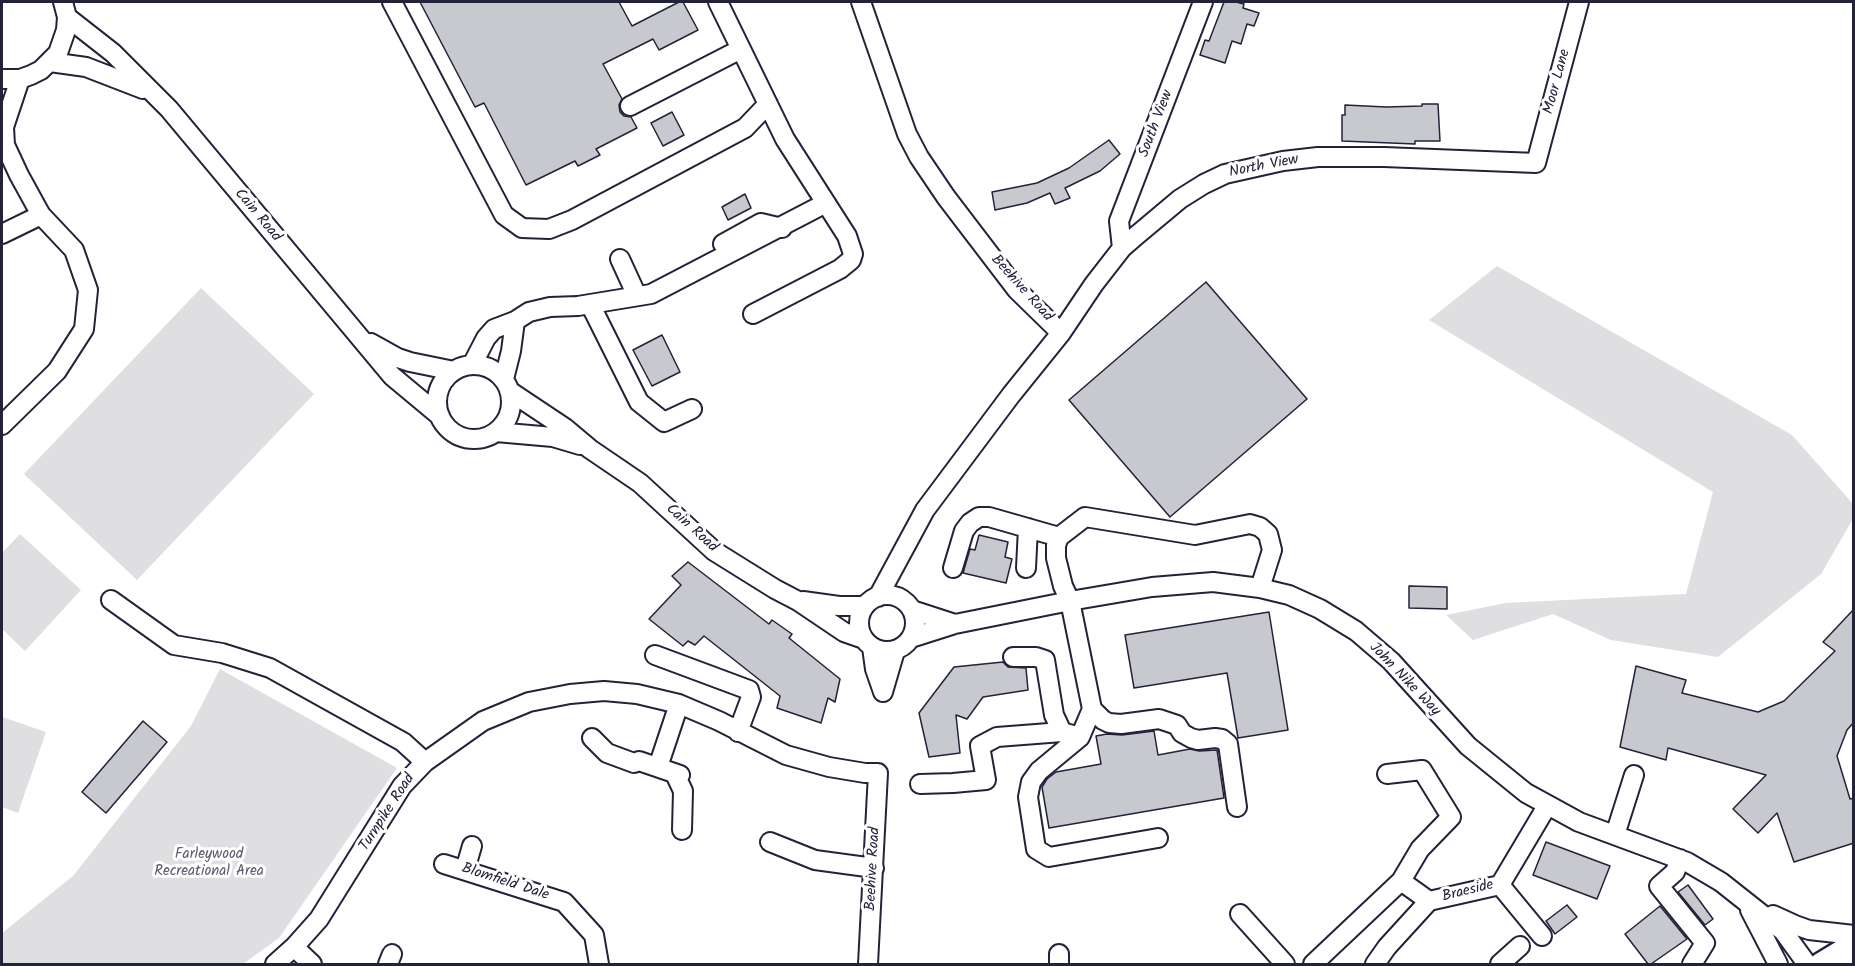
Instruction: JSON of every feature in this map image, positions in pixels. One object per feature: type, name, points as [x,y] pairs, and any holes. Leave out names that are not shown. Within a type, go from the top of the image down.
[{"type":"main road","points":[[1821,964],[1854,944]]},
{"type":"street","points":[[392,2],[504,215],[522,228],[549,230],[572,220],[745,128],[768,104]]},
{"type":"street","points":[[718,2],[784,138],[847,236],[853,254],[851,260],[840,269],[753,314]]},
{"type":"street","name":"Beehive Road","points":[[861,2],[907,134],[919,157],[946,197],[1017,290],[1060,333],[925,510],[901,555],[871,601]]},
{"type":"street","name":"South View","points":[[1122,248],[1119,221],[1203,2]]},
{"type":"street","name":"Moor Lane","points":[[1536,163],[1579,2]]},
{"type":"street","points":[[2,79],[20,79],[41,70],[50,63],[64,42],[65,9]]},
{"type":"street","name":"Cain Road","points":[[65,9],[113,53],[195,140],[392,375],[440,416]]},
{"type":"street","points":[[630,106],[741,50]]},
{"type":"street","name":"Cain Road","points":[[50,63],[86,67],[152,94]]},
{"type":"street","points":[[2,425],[57,371],[84,329],[88,290],[74,250],[41,215],[5,146],[3,122],[20,79]]},
{"type":"street","name":"North View","points":[[1060,333],[1122,248],[1180,199],[1225,174],[1250,167],[1318,157],[1536,163]]},
{"type":"street","points":[[472,365],[486,338],[494,329],[515,321],[529,312],[550,307],[590,304],[644,295],[665,297],[773,244],[782,228],[826,203]]},
{"type":"street","points":[[2,234],[41,215]]},
{"type":"street","points":[[620,259],[644,295]]},
{"type":"street","points":[[590,304],[639,402],[664,422],[692,409]]},
{"type":"street","points":[[507,386],[495,371],[484,366],[472,365],[454,371],[441,386],[438,396],[440,416],[452,431],[460,436],[479,439],[496,432],[509,415],[507,386],[515,321]]},
{"type":"street","name":"Cain Road","points":[[362,338],[398,358],[454,371]]},
{"type":"street","name":"Cain Road","points":[[507,386],[590,449],[640,483],[714,551],[798,601],[844,632],[868,643]]},
{"type":"street","name":"Cain Road","points":[[496,432],[553,437],[590,449]]},
{"type":"street","points":[[953,568],[964,531],[979,517],[989,517],[1059,537]]},
{"type":"street","points":[[1237,807],[1228,744],[1222,739],[1191,738],[1182,733],[1177,725],[1160,719],[1121,724],[1108,723],[1102,720],[1092,708],[1070,601],[1063,586],[1056,558],[1056,545],[1059,537],[1085,517],[1195,535],[1250,524],[1260,527],[1268,534],[1272,550],[1260,588]]},
{"type":"street","points":[[1026,568],[1028,528]]},
{"type":"street","name":"Beehive Road","points":[[901,555],[905,604]]},
{"type":"street","name":"John Nike Way","points":[[911,639],[955,624],[1152,587],[1213,582],[1260,588],[1289,595],[1320,609],[1356,631],[1390,661],[1468,746],[1516,786],[1547,806],[1580,822],[1680,859],[1721,882],[1783,931],[1807,964]]},
{"type":"street","points":[[868,643],[887,652],[895,651],[911,639],[915,624],[905,604],[885,595],[871,601],[859,622],[860,631],[868,643],[883,692],[895,651]]},
{"type":"street","points":[[111,600],[174,645],[222,653],[270,668],[403,742],[425,762]]},
{"type":"street","name":"Cain Road","points":[[798,601],[839,606],[871,601]]},
{"type":"street","name":"John Nike Way","points":[[905,604],[955,624]]},
{"type":"street","points":[[655,655],[749,690],[751,698],[738,732]]},
{"type":"street","points":[[1013,657],[1036,657],[1045,660],[1054,715],[1071,734]]},
{"type":"street","name":"Turnpike Road","points":[[275,964],[320,919],[402,786],[425,762],[483,721],[529,702],[570,694],[604,692],[637,694],[679,704],[786,755],[812,763],[865,773],[878,773]]},
{"type":"street","points":[[658,767],[679,704]]},
{"type":"street","points":[[1092,708],[1031,782],[1028,797],[1036,849],[1049,857],[1158,838]]},
{"type":"street","points":[[920,784],[986,780],[980,746],[997,737],[1071,734]]},
{"type":"street","points":[[592,738],[607,753],[634,763],[639,761],[677,774],[683,791],[682,830]]},
{"type":"street","points":[[1313,964],[1401,881],[1420,849],[1451,817],[1422,770],[1387,774]]},
{"type":"street","name":"Beehive Road","points":[[868,964],[878,773]]},
{"type":"street","points":[[1615,835],[1634,775]]},
{"type":"street","name":"Braeside","points":[[1375,964],[1387,947],[1429,901],[1500,885],[1547,806]]},
{"type":"street","points":[[770,842],[815,860],[874,868]]},
{"type":"street","points":[[465,870],[472,846]]},
{"type":"street","points":[[1680,859],[1675,872],[1659,886],[1705,943],[1692,964]]},
{"type":"street","name":"Blomfield Dale","points":[[444,864],[564,902],[594,935],[599,964]]},
{"type":"street","points":[[1401,881],[1429,901]]},
{"type":"street","points":[[1500,885],[1542,936]]},
{"type":"street","name":"John Nike Way","points":[[1744,900],[1809,930],[1854,935]]},
{"type":"street","name":"John Nike Way","points":[[1744,900],[1778,964]]},
{"type":"street","points":[[1240,914],[1285,964]]},
{"type":"street","points":[[1500,964],[1520,946]]},
{"type":"street","points":[[294,947],[312,964]]},
{"type":"green space","points":[[1497,266],[1792,435],[1853,504],[1853,519],[1821,574],[1718,657],[1611,640],[1553,614],[1473,640],[1446,615],[1506,603],[1686,594],[1713,492],[1429,320]]},
{"type":"green space","points":[[201,288],[314,394],[137,580],[24,474]]},
{"type":"green space","points":[[20,534],[81,590],[25,651],[2,629],[2,553]]},
{"type":"green space","name":"Farleywood Recreational Area","points":[[220,669],[397,768],[279,938],[243,964],[2,964],[2,933],[73,876],[191,726]]},
{"type":"green space","points":[[2,717],[46,732],[18,813],[2,807]]},
{"type":"building","points":[[420,2],[619,2],[632,26],[683,2],[698,30],[659,50],[653,39],[603,64],[622,99],[619,105],[620,112],[624,116],[631,117],[637,128],[596,149],[600,155],[578,166],[575,161],[526,185],[484,103],[475,107]]},
{"type":"building","points":[[1224,2],[1244,4],[1243,8],[1259,13],[1254,26],[1247,24],[1241,44],[1232,41],[1225,63],[1200,55],[1205,40],[1209,41]]},
{"type":"building","points":[[1422,104],[1438,104],[1440,141],[1415,141],[1415,144],[1342,141],[1342,115],[1345,115],[1345,105],[1386,107],[1422,106]]},
{"type":"building","points":[[672,112],[684,135],[663,146],[651,123]]},
{"type":"building","points":[[1109,140],[1120,154],[1100,171],[1065,188],[1070,198],[1055,204],[1050,193],[1027,203],[995,210],[992,192],[1037,183],[1069,168]]},
{"type":"building","points":[[745,194],[751,208],[728,220],[722,207]]},
{"type":"building","points":[[1206,282],[1307,399],[1170,517],[1069,400]]},
{"type":"building","points":[[662,335],[680,372],[652,386],[633,350]]},
{"type":"building","points":[[979,535],[1008,542],[1005,557],[1012,559],[1006,583],[963,573],[970,549],[975,550]]},
{"type":"building","points":[[688,562],[769,624],[772,620],[792,634],[789,638],[840,679],[835,702],[828,698],[821,723],[777,708],[780,696],[704,636],[695,645],[688,641],[683,646],[649,619],[681,585],[672,576]]},
{"type":"building","points":[[1409,586],[1447,587],[1447,609],[1409,608]]},
{"type":"building","points":[[1854,609],[1854,722],[1847,730],[1837,756],[1850,799],[1854,798],[1854,843],[1794,862],[1777,813],[1758,833],[1733,809],[1766,775],[1668,748],[1666,760],[1620,747],[1636,666],[1686,680],[1682,693],[1758,712],[1784,701],[1835,651],[1823,642]]},
{"type":"building","points":[[1269,612],[1288,730],[1238,738],[1227,673],[1134,688],[1125,635]]},
{"type":"building","points":[[1003,662],[1008,667],[1026,668],[1028,690],[983,697],[967,719],[956,715],[960,753],[929,757],[919,713],[954,667]]},
{"type":"building","points":[[143,721],[167,742],[106,813],[82,792]]},
{"type":"building","points":[[1154,731],[1158,755],[1190,749],[1217,750],[1224,798],[1049,828],[1042,787],[1047,779],[1056,772],[1101,764],[1096,736]]},
{"type":"building","points":[[1546,842],[1610,866],[1597,899],[1533,875]]},
{"type":"building","points":[[1688,885],[1713,919],[1705,925],[1678,892]]},
{"type":"building","points":[[1567,905],[1577,917],[1555,934],[1546,921]]},
{"type":"building","points":[[1660,906],[1687,939],[1648,964],[1625,934]]}]
